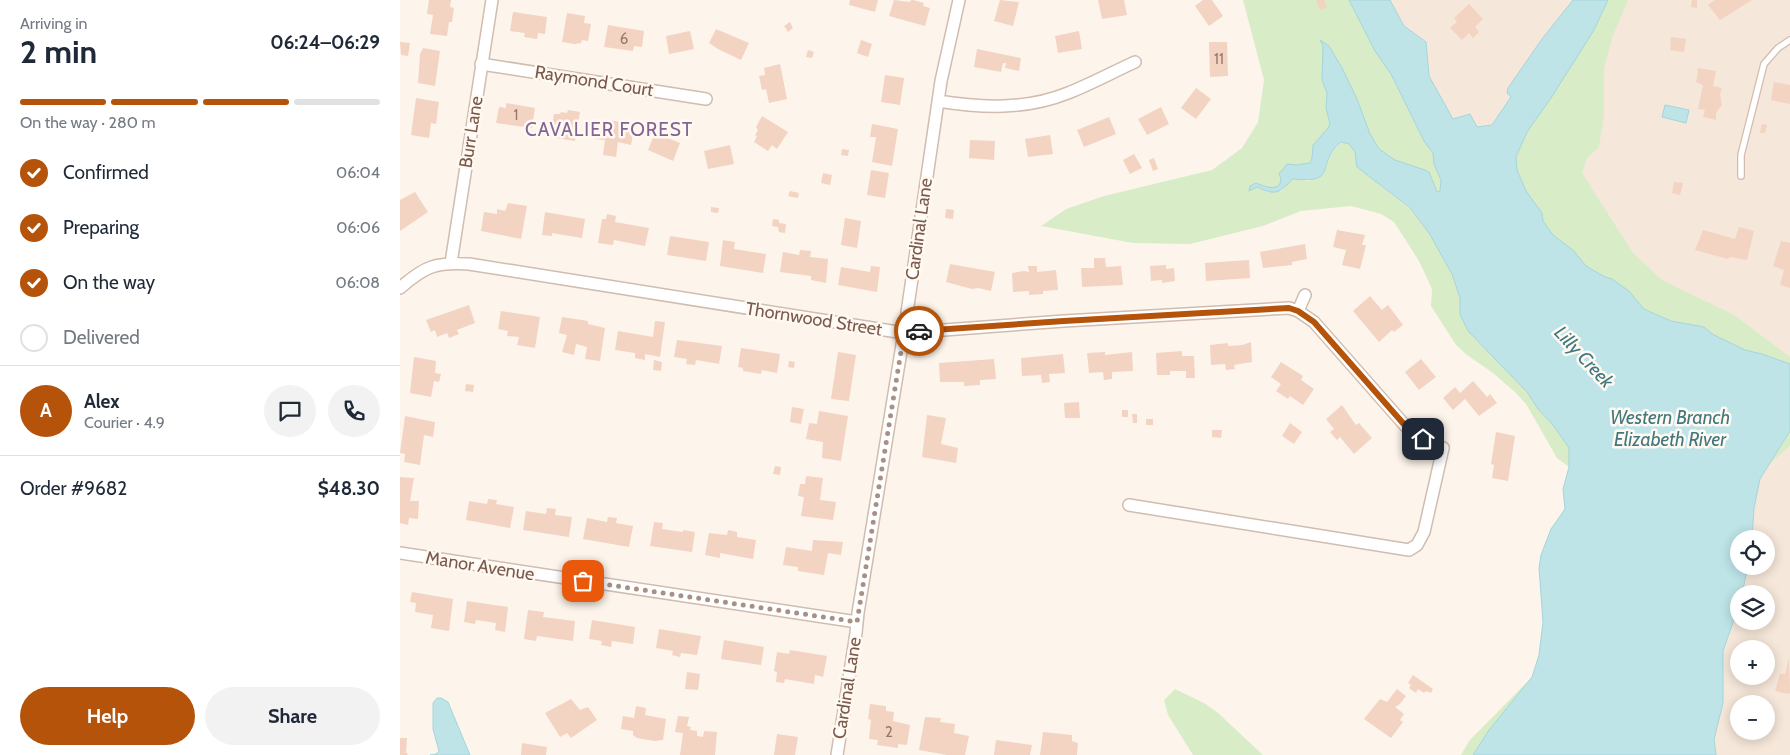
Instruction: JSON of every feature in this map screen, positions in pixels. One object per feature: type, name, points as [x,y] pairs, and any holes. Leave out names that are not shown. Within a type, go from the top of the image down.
[{"type":"street","name":"Burr Lane","points":[[451,263],[492,0]]},
{"type":"street","name":"Cardinal Lane","points":[[837,755],[904,333],[941,81],[959,0]]},
{"type":"street","points":[[938,101],[972,106],[999,107],[1026,104],[1068,93],[1135,62]]},
{"type":"street","name":"Raymond Court","points":[[481,64],[706,98]]},
{"type":"street","name":"Thornwood Street","points":[[400,288],[420,272],[433,266],[451,263],[904,333],[1265,308],[1289,308],[1298,311]]},
{"type":"street","points":[[1129,505],[1409,550],[1417,546],[1424,532],[1443,448],[1409,430],[1314,322],[1298,311],[1305,295]]},
{"type":"street","name":"Manor Avenue","points":[[400,553],[857,622]]},
{"type":"lane","points":[[1741,176],[1741,154],[1764,64],[1778,48],[1790,40]]},
{"type":"shaded area","points":[[1390,0],[1573,0],[1542,39],[1508,88],[1507,93],[1511,97],[1492,125],[1477,127],[1453,120],[1429,76],[1426,42],[1404,26]]},
{"type":"shaded area","points":[[1608,0],[1790,0],[1790,364],[1671,321],[1527,132],[1594,30]]},
{"type":"shaded area","points":[[1790,431],[1790,755],[1716,755],[1714,739],[1723,703],[1723,651],[1730,630],[1775,630],[1775,585],[1744,585],[1746,575],[1775,575],[1775,530],[1753,530],[1754,508],[1760,479]]},
{"type":"green space","points":[[1243,0],[1349,0],[1375,51],[1391,74],[1424,141],[1433,153],[1434,164],[1441,180],[1440,191],[1437,192],[1429,173],[1425,170],[1395,160],[1379,149],[1370,134],[1357,99],[1321,42],[1323,46],[1322,80],[1327,93],[1326,108],[1330,124],[1313,145],[1310,163],[1287,164],[1278,187],[1269,187],[1256,183],[1249,191],[1257,187],[1268,192],[1281,191],[1293,179],[1309,181],[1323,175],[1335,149],[1342,142],[1349,144],[1355,152],[1357,167],[1410,209],[1429,233],[1452,274],[1460,298],[1460,314],[1553,425],[1569,448],[1569,467],[1557,458],[1526,404],[1516,393],[1456,345],[1431,306],[1432,289],[1419,261],[1394,222],[1381,214],[1351,206],[1301,211],[1263,226],[1190,244],[1133,243],[1041,226],[1066,209],[1104,196],[1212,170],[1242,148],[1258,122],[1264,80]]},
{"type":"green space","points":[[1608,0],[1628,0],[1612,38],[1604,68],[1604,115],[1599,147],[1587,158],[1582,173],[1633,253],[1662,280],[1734,315],[1790,357],[1790,364],[1745,350],[1712,334],[1704,327],[1671,321],[1643,308],[1629,291],[1612,279],[1586,266],[1574,251],[1553,235],[1543,221],[1542,213],[1526,191],[1517,170],[1516,157],[1527,132],[1594,30]]},
{"type":"green space","points":[[1790,431],[1790,446],[1769,464]]},
{"type":"green space","points":[[1532,677],[1489,730],[1473,755],[1461,755],[1469,741]]},
{"type":"green space","points":[[1175,689],[1204,703],[1217,712],[1263,755],[1193,755],[1168,715],[1164,700]]},
{"type":"water","name":"Western Branch Elizabeth River","points":[[1349,0],[1390,0],[1404,26],[1426,42],[1429,76],[1453,119],[1470,114],[1477,127],[1492,125],[1511,97],[1507,93],[1508,88],[1542,39],[1573,0],[1608,0],[1594,30],[1527,132],[1516,157],[1517,170],[1526,191],[1542,213],[1543,221],[1553,235],[1574,251],[1586,266],[1612,279],[1629,291],[1643,308],[1671,321],[1704,327],[1712,334],[1745,350],[1790,364],[1790,431],[1760,479],[1754,508],[1753,530],[1730,530],[1730,575],[1746,575],[1744,585],[1730,585],[1730,630],[1723,651],[1723,703],[1714,739],[1716,755],[1473,755],[1489,730],[1532,677],[1539,655],[1543,622],[1539,568],[1541,555],[1551,529],[1565,509],[1563,489],[1569,467],[1569,448],[1527,392],[1468,331],[1460,314],[1460,298],[1452,274],[1429,233],[1410,208],[1357,167],[1355,152],[1349,144],[1341,142],[1333,150],[1322,175],[1317,178],[1307,180],[1293,179],[1277,192],[1269,192],[1257,187],[1249,191],[1250,186],[1256,183],[1269,187],[1278,186],[1281,178],[1279,174],[1287,164],[1310,163],[1313,145],[1330,124],[1326,108],[1327,93],[1322,80],[1323,46],[1320,40],[1329,46],[1342,68],[1357,99],[1370,134],[1379,149],[1395,160],[1429,172],[1437,192],[1440,191],[1441,180],[1434,164],[1433,153],[1424,141],[1391,74],[1375,51]]},
{"type":"water","points":[[1665,105],[1689,110],[1686,123],[1662,117]]},
{"type":"water","points":[[437,698],[448,702],[470,755],[430,755],[436,754],[439,751],[433,729],[433,703]]},
{"type":"building","points":[[429,0],[451,0],[450,7],[454,8],[447,36],[430,34],[433,15],[427,14]]},
{"type":"building","points":[[850,0],[878,0],[875,12],[849,5]]},
{"type":"building","points":[[894,0],[910,2],[913,0],[924,3],[923,6],[930,8],[925,26],[889,16]]},
{"type":"building","points":[[1000,0],[1019,2],[1013,26],[994,21]]},
{"type":"building","points":[[1098,0],[1124,0],[1127,15],[1102,19]]},
{"type":"building","points":[[1203,0],[1212,0],[1223,16],[1209,26],[1195,6]]},
{"type":"building","points":[[1316,0],[1324,0],[1327,7],[1320,10]]},
{"type":"building","points":[[1692,0],[1697,0],[1697,8],[1691,7]]},
{"type":"building","points":[[1715,0],[1752,0],[1720,20],[1708,5]]},
{"type":"building","points":[[1469,4],[1483,19],[1475,27],[1479,32],[1473,38],[1469,33],[1462,40],[1450,28],[1457,22],[1454,18]]},
{"type":"building","points":[[513,12],[547,17],[545,34],[538,33],[537,39],[524,37],[525,33],[510,31]]},
{"type":"building","points":[[567,13],[585,16],[584,23],[591,24],[588,41],[582,40],[581,43],[574,44],[562,42]]},
{"type":"building","points":[[790,22],[793,28],[788,32],[784,26]]},
{"type":"building","points":[[608,25],[644,31],[642,47],[634,46],[633,51],[604,47]]},
{"type":"building","points":[[716,29],[749,43],[741,60],[709,43]]},
{"type":"building","points":[[690,31],[694,49],[669,54],[666,36]]},
{"type":"building","points":[[1079,31],[1082,49],[1058,53],[1055,36]]},
{"type":"building","points":[[1671,37],[1686,39],[1684,52],[1670,50]]},
{"type":"building","points":[[861,40],[872,44],[868,57],[857,53]]},
{"type":"building","points":[[400,42],[410,43],[408,56],[401,55]]},
{"type":"building","points":[[1209,42],[1227,42],[1228,76],[1210,77]]},
{"type":"building","points":[[423,48],[440,51],[435,86],[418,83],[420,54]]},
{"type":"building","points":[[977,49],[1021,58],[1019,71],[1005,68],[1006,63],[1003,63],[1001,72],[974,67]]},
{"type":"building","points":[[808,50],[814,52],[812,58],[806,57]]},
{"type":"building","points":[[780,64],[787,99],[769,103],[766,89],[762,90],[759,76],[765,75],[764,68]]},
{"type":"building","points":[[1697,69],[1716,71],[1713,86],[1722,88],[1720,94],[1722,106],[1716,113],[1716,120],[1703,117],[1705,110],[1698,109],[1703,85],[1696,82]]},
{"type":"building","points":[[885,75],[904,78],[900,105],[881,102]]},
{"type":"building","points":[[1774,82],[1790,85],[1790,104],[1771,100]]},
{"type":"building","points":[[1196,88],[1211,99],[1196,119],[1181,108]]},
{"type":"building","points":[[416,98],[439,102],[436,124],[431,123],[429,138],[411,135]]},
{"type":"building","points":[[506,103],[535,108],[532,128],[496,123],[499,107],[506,108]]},
{"type":"building","points":[[1161,107],[1169,124],[1147,135],[1138,119]]},
{"type":"building","points":[[568,110],[580,112],[575,141],[556,138],[557,131],[551,130],[554,114],[567,113]]},
{"type":"building","points":[[762,116],[788,132],[777,149],[772,145],[768,151],[754,142],[758,130],[756,127]]},
{"type":"building","points":[[1109,117],[1116,134],[1084,147],[1077,130]]},
{"type":"building","points":[[607,120],[635,124],[631,145],[618,142],[616,157],[603,155],[605,140],[596,139],[599,123],[606,124]]},
{"type":"building","points":[[872,124],[898,129],[892,166],[872,162],[876,137],[870,137]]},
{"type":"building","points":[[1762,124],[1767,125],[1765,133],[1760,133]]},
{"type":"building","points":[[655,133],[680,143],[673,161],[648,150]]},
{"type":"building","points":[[1050,135],[1053,154],[1028,157],[1025,139]]},
{"type":"building","points":[[970,140],[995,141],[994,160],[969,158]]},
{"type":"building","points":[[730,145],[734,164],[708,169],[704,151]]},
{"type":"building","points":[[842,149],[849,150],[848,156],[841,155]]},
{"type":"building","points":[[1134,154],[1142,168],[1130,174],[1123,160]]},
{"type":"building","points":[[1154,158],[1158,169],[1153,171],[1149,160]]},
{"type":"building","points":[[871,170],[889,173],[885,198],[867,195]]},
{"type":"building","points":[[823,173],[832,175],[830,185],[821,183]]},
{"type":"building","points":[[1674,182],[1683,183],[1680,195],[1672,193]]},
{"type":"building","points":[[790,191],[799,193],[798,198],[788,196]]},
{"type":"building","points":[[415,192],[428,212],[400,231],[400,200]]},
{"type":"building","points":[[508,203],[527,206],[521,239],[481,231],[484,212],[497,214],[497,209],[505,211]]},
{"type":"building","points":[[711,207],[719,208],[718,213],[711,212]]},
{"type":"building","points":[[946,209],[954,210],[953,219],[945,218]]},
{"type":"building","points":[[545,212],[585,219],[582,238],[552,233],[552,236],[542,235]]},
{"type":"building","points":[[607,214],[616,216],[615,222],[649,228],[645,246],[614,240],[613,245],[598,243],[602,219],[606,219]]},
{"type":"building","points":[[845,218],[861,221],[857,248],[841,245]]},
{"type":"building","points":[[773,219],[779,220],[779,223],[786,224],[785,233],[779,232],[778,227],[772,226]]},
{"type":"building","points":[[1739,227],[1754,231],[1747,260],[1730,257],[1728,259],[1695,250],[1703,230],[1735,239]]},
{"type":"building","points":[[1337,230],[1365,235],[1362,245],[1366,245],[1360,269],[1342,265],[1346,250],[1333,247]]},
{"type":"building","points":[[670,236],[709,242],[706,261],[667,255]]},
{"type":"building","points":[[723,240],[735,242],[734,249],[766,254],[763,273],[720,266]]},
{"type":"building","points":[[1781,241],[1790,243],[1790,288],[1780,285],[1784,270],[1773,266]]},
{"type":"building","points":[[1305,244],[1307,259],[1292,262],[1292,265],[1263,268],[1260,252]]},
{"type":"building","points":[[800,250],[811,251],[810,257],[828,259],[826,283],[811,280],[811,276],[780,272],[783,252],[799,255]]},
{"type":"building","points":[[1094,258],[1105,258],[1106,267],[1121,266],[1123,285],[1082,287],[1081,268],[1094,268]]},
{"type":"building","points":[[1249,260],[1250,278],[1206,281],[1205,263]]},
{"type":"building","points":[[950,264],[995,272],[991,291],[978,288],[972,289],[946,282]]},
{"type":"building","points":[[1166,265],[1166,269],[1174,268],[1175,281],[1162,283],[1162,280],[1151,281],[1150,266]]},
{"type":"building","points":[[871,266],[880,267],[877,292],[838,285],[841,267],[870,272]]},
{"type":"building","points":[[1028,266],[1037,266],[1037,272],[1056,270],[1058,290],[1043,291],[1043,294],[1029,295],[1029,291],[1013,292],[1012,273],[1029,272]]},
{"type":"building","points":[[1370,296],[1382,310],[1388,305],[1403,325],[1394,332],[1392,330],[1379,342],[1353,311]]},
{"type":"building","points":[[469,305],[475,323],[457,330],[459,334],[449,338],[447,333],[437,337],[435,330],[431,332],[426,320]]},
{"type":"building","points":[[501,311],[540,317],[535,348],[517,345],[519,337],[507,336],[508,331],[498,329]]},
{"type":"building","points":[[562,317],[588,321],[588,324],[605,328],[600,361],[585,359],[587,347],[576,344],[574,355],[562,352],[567,335],[559,333]]},
{"type":"building","points":[[655,321],[665,322],[660,357],[645,354],[645,360],[635,358],[635,353],[615,350],[618,331],[653,337]]},
{"type":"building","points":[[677,340],[722,346],[719,364],[696,360],[695,365],[686,364],[687,359],[674,357]]},
{"type":"building","points":[[1251,342],[1252,362],[1234,365],[1235,369],[1226,370],[1225,364],[1211,365],[1210,345],[1228,343],[1228,346],[1242,345]]},
{"type":"building","points":[[741,348],[780,354],[777,373],[762,370],[761,374],[743,371],[743,368],[738,367]]},
{"type":"building","points":[[1182,351],[1182,356],[1194,356],[1195,378],[1186,378],[1186,371],[1170,371],[1170,375],[1157,375],[1156,353]]},
{"type":"building","points":[[838,352],[856,355],[849,401],[831,399]]},
{"type":"building","points":[[1105,352],[1105,355],[1132,352],[1133,371],[1112,372],[1112,379],[1104,380],[1103,372],[1089,373],[1087,353]]},
{"type":"building","points":[[1063,354],[1065,373],[1049,374],[1050,382],[1042,383],[1041,375],[1022,376],[1021,358]]},
{"type":"building","points":[[414,357],[436,361],[435,373],[441,374],[439,382],[434,381],[431,397],[410,393]]},
{"type":"building","points":[[994,359],[996,379],[980,380],[980,385],[964,386],[964,382],[940,382],[939,363]]},
{"type":"building","points":[[1421,359],[1436,377],[1419,390],[1405,372]]},
{"type":"building","points":[[654,360],[662,362],[661,371],[653,370]]},
{"type":"building","points":[[789,361],[795,362],[794,368],[788,367]]},
{"type":"building","points":[[1281,362],[1303,376],[1301,380],[1314,389],[1303,405],[1290,396],[1288,399],[1276,391],[1281,384],[1271,377]]},
{"type":"building","points":[[1473,381],[1487,397],[1490,394],[1497,403],[1479,416],[1465,399],[1453,410],[1443,398],[1455,387],[1460,393]]},
{"type":"building","points":[[466,384],[474,385],[473,392],[465,391]]},
{"type":"building","points":[[1079,402],[1080,418],[1065,418],[1064,403]]},
{"type":"building","points":[[1342,405],[1356,425],[1359,423],[1372,438],[1354,454],[1340,437],[1337,440],[1330,432],[1334,429],[1326,419]]},
{"type":"building","points":[[792,407],[804,409],[801,424],[790,422]]},
{"type":"building","points":[[1122,410],[1128,410],[1128,417],[1122,417]]},
{"type":"building","points":[[819,411],[848,416],[841,461],[822,458],[823,442],[806,439],[809,423],[817,424]]},
{"type":"building","points":[[1132,414],[1137,414],[1137,423],[1133,423]]},
{"type":"building","points":[[927,415],[946,418],[941,444],[958,448],[956,463],[922,457]]},
{"type":"building","points":[[405,416],[435,422],[433,437],[424,435],[420,465],[404,462],[405,454],[400,453]]},
{"type":"building","points":[[1146,419],[1153,419],[1153,425],[1146,425]]},
{"type":"building","points":[[1290,423],[1302,432],[1294,444],[1282,436]]},
{"type":"building","points":[[1212,430],[1222,430],[1221,438],[1212,437]]},
{"type":"building","points":[[1496,432],[1515,436],[1508,481],[1492,478],[1494,465],[1491,464]]},
{"type":"building","points":[[775,466],[781,467],[780,475],[773,474]]},
{"type":"building","points":[[806,476],[823,478],[820,500],[836,502],[833,520],[801,516],[804,497],[798,496],[800,484],[805,484]]},
{"type":"building","points":[[400,477],[414,478],[410,501],[419,501],[418,519],[409,518],[408,525],[400,523]]},
{"type":"building","points":[[488,499],[497,500],[496,504],[514,507],[510,528],[466,520],[469,501],[487,504]]},
{"type":"building","points":[[547,508],[556,509],[555,515],[572,517],[569,537],[523,530],[526,511],[546,514]]},
{"type":"building","points":[[608,517],[617,518],[616,523],[633,526],[629,547],[583,539],[587,518],[607,522]]},
{"type":"building","points":[[654,522],[663,523],[662,529],[695,532],[692,552],[650,546]]},
{"type":"building","points":[[728,530],[737,532],[737,537],[756,540],[753,559],[720,553],[720,558],[705,555],[709,533],[727,535]]},
{"type":"building","points":[[813,540],[843,542],[841,555],[828,553],[824,575],[798,571],[798,567],[783,565],[786,547],[812,551]]},
{"type":"building","points":[[412,592],[453,599],[449,631],[431,628],[433,615],[415,612],[416,603],[410,602]]},
{"type":"building","points":[[467,601],[508,607],[505,632],[495,630],[496,623],[476,620],[475,624],[464,622]]},
{"type":"building","points":[[528,610],[544,612],[543,617],[575,621],[573,641],[537,636],[536,641],[524,639]]},
{"type":"building","points":[[592,620],[635,627],[633,644],[612,641],[611,647],[601,645],[602,641],[589,639]]},
{"type":"building","points":[[659,629],[701,636],[697,655],[681,653],[680,657],[672,655],[673,651],[656,648]]},
{"type":"building","points":[[724,640],[764,647],[761,665],[721,659]]},
{"type":"building","points":[[790,650],[827,656],[823,677],[815,675],[814,684],[785,679],[784,683],[776,682],[777,672],[774,671],[777,652],[789,654]]},
{"type":"building","points":[[1789,658],[1790,693],[1788,694],[1775,691],[1780,674],[1785,674]]},
{"type":"building","points":[[687,672],[700,674],[698,690],[685,689]]},
{"type":"building","points":[[1413,675],[1433,689],[1431,693],[1426,691],[1424,693],[1418,689],[1416,693],[1409,688],[1411,685],[1408,683]]},
{"type":"building","points":[[1397,689],[1406,696],[1395,707],[1404,714],[1400,720],[1403,722],[1391,738],[1364,719],[1380,699],[1387,702]]},
{"type":"building","points":[[571,699],[580,710],[588,707],[597,720],[571,738],[567,733],[560,737],[545,713]]},
{"type":"building","points":[[870,704],[886,706],[886,711],[894,712],[893,721],[910,725],[907,745],[898,744],[898,748],[877,745],[878,740],[869,739],[871,720],[868,719]]},
{"type":"building","points":[[636,706],[646,708],[645,715],[666,719],[663,740],[654,741],[637,738],[633,735],[633,731],[621,729],[623,716],[634,718]]},
{"type":"building","points":[[678,716],[689,717],[687,726],[691,727],[690,730],[697,731],[697,736],[703,737],[704,731],[717,732],[715,755],[680,755],[683,733],[675,732]]},
{"type":"building","points":[[925,717],[941,718],[940,722],[955,724],[954,733],[969,736],[965,755],[947,755],[919,750]]},
{"type":"building","points":[[1043,732],[1072,735],[1072,741],[1078,743],[1077,755],[1040,755]]},
{"type":"building","points":[[777,734],[798,737],[795,755],[774,755]]},
{"type":"building","points":[[400,738],[407,738],[407,755],[400,755]]},
{"type":"building","points":[[996,740],[1032,745],[1030,755],[994,755]]},
{"type":"building","points":[[522,743],[547,747],[546,755],[521,755]]},
{"type":"way so far","points":[[583,581],[857,622],[904,333],[919,331]]},
{"type":"district","name":"CAVALIER FOREST","points":[[609,129]]},
{"type":"route","points":[[919,331],[1289,308],[1298,311],[1314,322],[1409,430],[1423,439]]},
{"type":"water label","name":"Lilly Creek","points":[[1584,357]]}]
